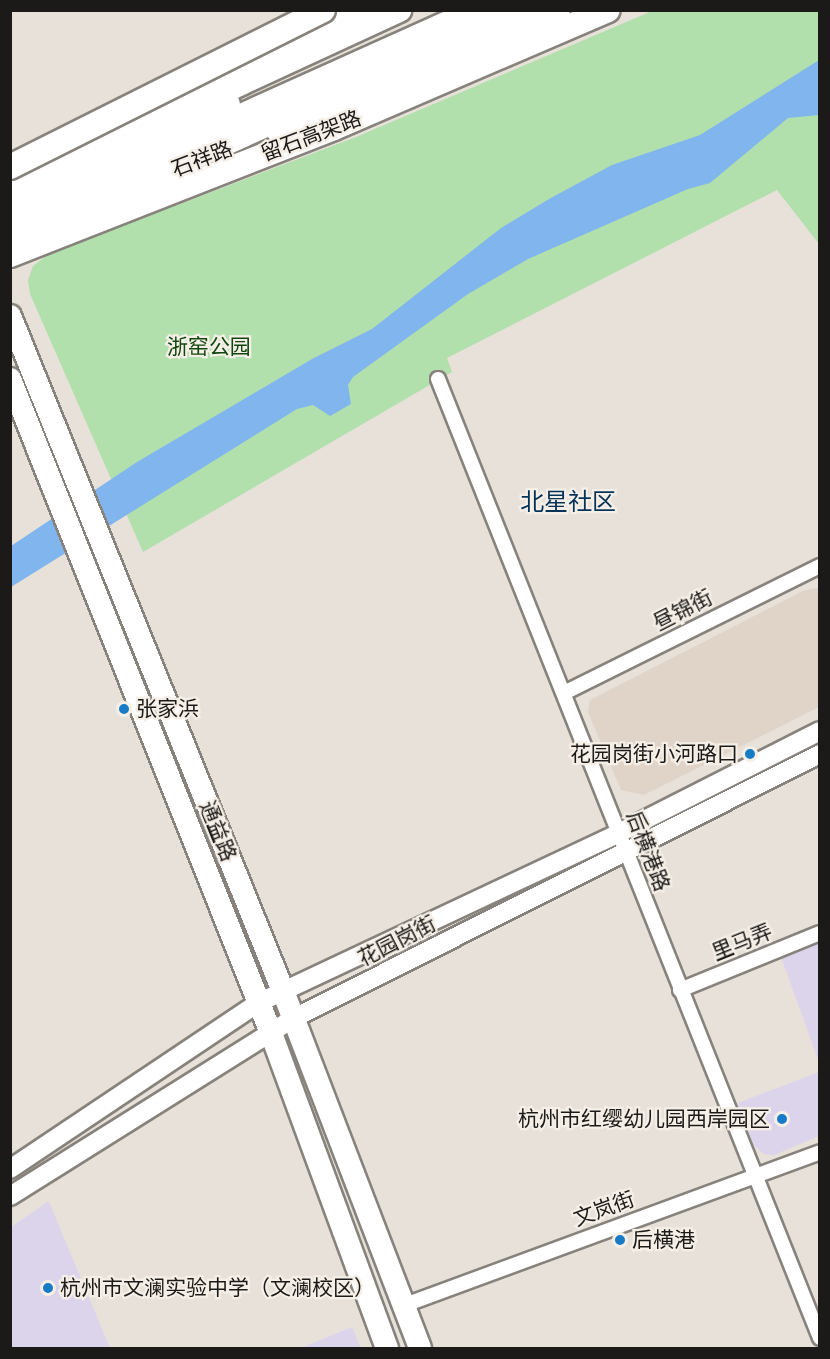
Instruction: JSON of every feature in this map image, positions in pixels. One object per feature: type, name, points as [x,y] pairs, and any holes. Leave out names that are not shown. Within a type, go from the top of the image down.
[{"type":"highway","points":[[81,147],[226,90],[399,10]]},
{"type":"highway","points":[[10,200],[436,10]]},
{"type":"highway","name":"留石高架路","points":[[10,220],[477,10]]},
{"type":"highway","points":[[130,186],[521,10]]},
{"type":"highway","name":"留石高架路","points":[[10,255],[345,123],[608,10]]},
{"type":"highway","points":[[10,167],[320,16]]},
{"type":"main road","points":[[10,182],[81,147],[320,16],[357,10]]},
{"type":"main road","name":"石祥路","points":[[10,236],[130,186],[346,105],[559,10]]},
{"type":"main road","name":"通益路","points":[[10,316],[282,991],[420,1348]]},
{"type":"main road","name":"通益路","points":[[10,379],[271,1033],[387,1348]]},
{"type":"street","name":"后横港路","points":[[438,379],[566,692],[680,990],[819,1338]]},
{"type":"street","name":"昼锦街","points":[[566,692],[819,566]]},
{"type":"street","name":"花园岗街","points":[[10,1196],[292,1019],[622,841],[819,731]]},
{"type":"street","name":"花园岗街","points":[[10,1169],[258,1004],[282,991],[819,754]]},
{"type":"street","name":"里马弄","points":[[680,990],[819,933]]},
{"type":"street","name":"文岚街","points":[[402,1306],[819,1152]]},
{"type":"shaded area","points":[[819,588],[819,707],[644,795],[621,790],[588,712],[590,700],[805,590]]},
{"type":"shaded area","points":[[819,941],[819,1062],[781,957]]},
{"type":"shaded area","name":"杭州市红缨幼儿园西岸园区","points":[[819,1072],[819,1136],[774,1155],[764,1154],[753,1144],[738,1103]]},
{"type":"shaded area","name":"杭州市文澜实验中学（文澜校区）","points":[[49,1201],[110,1348],[11,1348],[11,1227]]},
{"type":"shaded area","points":[[352,1327],[361,1348],[301,1348]]},
{"type":"green space","name":"浙窑公园","points":[[652,11],[819,11],[819,244],[777,190],[447,358],[452,372],[143,552],[30,294],[28,280],[33,266],[49,254],[356,137]]},
{"type":"water","points":[[819,60],[819,115],[788,118],[710,183],[688,189],[528,259],[468,294],[353,377],[348,385],[351,404],[330,416],[313,405],[297,409],[11,587],[11,546],[137,462],[312,359],[372,329],[501,228],[549,199],[612,165],[700,135]]},
{"type":"place","name":"张家浜","points":[[124,709]]},
{"type":"place","name":"花园岗街小河路口","points":[[750,754]]},
{"type":"place","name":"杭州市红缨幼儿园西岸园区","points":[[782,1119]]},
{"type":"place","name":"后横港","points":[[620,1240]]},
{"type":"place","name":"杭州市文澜实验中学（文澜校区）","points":[[48,1288]]},
{"type":"district","name":"北星社区","points":[[568,502]]}]
